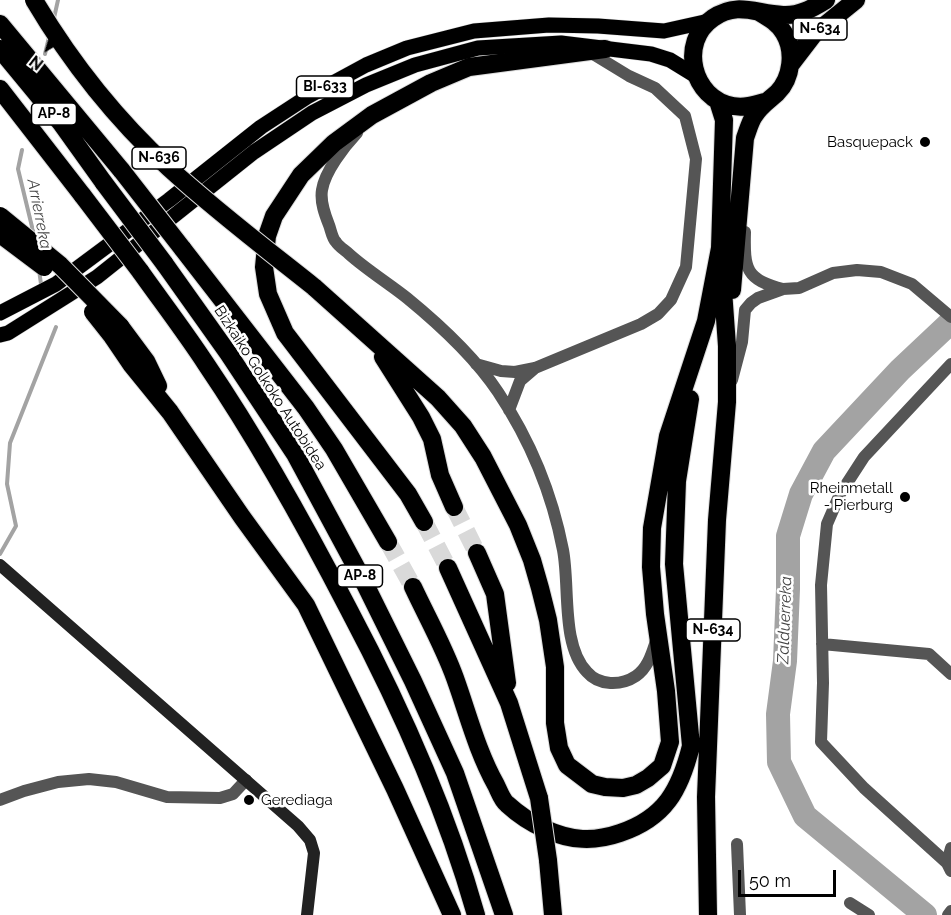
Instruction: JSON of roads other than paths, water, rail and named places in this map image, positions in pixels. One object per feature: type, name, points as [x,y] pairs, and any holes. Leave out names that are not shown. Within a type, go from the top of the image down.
[{"type":"highway","name":"N-636","points":[[34,0],[51,29],[81,70],[136,135],[214,208],[314,287],[355,323]]},
{"type":"highway","name":"N-634","points":[[709,21],[720,13],[733,9],[784,16],[795,14],[826,0]]},
{"type":"highway","name":"N-634","points":[[727,346],[745,138],[753,117],[764,102],[782,86],[791,64],[814,34],[856,0]]},
{"type":"highway","name":"N-634","points":[[759,12],[774,20],[784,33],[790,47],[791,64]]},
{"type":"highway","points":[[709,21],[699,32],[692,61],[696,76],[704,90],[718,101],[733,106],[749,107],[764,102]]},
{"type":"highway","points":[[0,24],[122,171],[299,399],[334,449],[388,542]]},
{"type":"highway","name":"Bizkaiko Golkoko Autobidea","points":[[0,49],[61,123],[164,263],[228,353],[295,454],[364,582],[455,773],[504,915]]},
{"type":"highway","points":[[424,522],[408,494],[285,333],[268,294],[264,267],[267,236],[274,216],[301,175],[334,143],[372,115],[431,83],[469,68],[596,50]]},
{"type":"highway","name":"AP-8","points":[[0,89],[140,271],[207,365],[268,463],[331,574],[383,674],[416,745],[465,874],[476,915]]},
{"type":"highway","name":"N-634","points":[[708,915],[706,797],[717,520],[727,402],[727,346],[720,248],[724,120],[718,101]]},
{"type":"highway","points":[[0,216],[60,265],[116,331],[131,364],[170,412],[306,605],[395,789],[452,915]]},
{"type":"highway","points":[[0,234],[49,271],[116,331]]},
{"type":"highway","points":[[413,587],[455,676],[473,734],[489,773],[505,803],[528,821],[559,836],[583,841],[607,838],[641,826],[664,807],[680,783],[691,746],[674,564],[677,481],[682,439],[720,248]]},
{"type":"highway","points":[[355,323],[438,398],[463,426],[483,457],[518,525],[540,588],[548,620],[555,667],[555,723],[559,748],[567,765],[591,784],[623,788],[636,785],[648,778],[662,765],[670,742],[651,567],[652,528],[668,436],[706,321]]},
{"type":"highway","points":[[355,323],[379,352],[421,417],[432,439],[440,474],[454,507]]},
{"type":"highway","points":[[477,553],[495,594],[509,703]]},
{"type":"highway","points":[[448,568],[509,703],[539,798],[553,915]]},
{"type":"main road","name":"BI-633","points":[[0,313],[56,284],[270,121],[307,97],[366,65],[407,48],[474,31],[549,25],[664,31],[709,21]]},
{"type":"main road","name":"BI-633","points":[[0,336],[98,278],[254,152],[312,113],[415,65],[478,48],[561,43],[596,50],[651,54],[670,60],[696,76]]},
{"type":"street","points":[[476,364],[501,371],[515,372],[535,368],[641,324],[658,314],[671,300],[686,267],[696,159],[685,116],[655,88],[629,76],[596,50]]},
{"type":"street","points":[[372,115],[335,160],[322,190],[323,212],[335,242],[365,268],[406,297],[464,349],[497,391],[522,430],[553,507],[563,551],[570,642],[576,659],[588,674],[599,681],[610,684],[623,682],[637,675],[651,656],[657,637]]},
{"type":"street","points":[[741,193],[746,217],[747,266],[753,277],[763,284],[783,289]]},
{"type":"street","points":[[727,402],[741,342],[745,310],[758,298],[783,289],[799,288],[833,273],[857,270],[881,272],[912,284],[951,317]]},
{"type":"street","points":[[949,867],[864,788],[821,742],[821,585],[827,524],[840,494],[864,457],[951,364]]},
{"type":"street","points":[[509,410],[520,381],[535,368]]},
{"type":"street","points":[[4,569],[298,826],[310,840],[314,853],[307,915]]},
{"type":"street","points":[[822,644],[928,654],[951,674]]},
{"type":"street","points":[[0,800],[58,782],[89,779],[116,782],[167,797],[220,798],[233,794],[246,780]]},
{"type":"street","points":[[737,844],[740,915]]},
{"type":"street","points":[[949,867],[951,849]]},
{"type":"street","points":[[850,903],[869,915]]},
{"type":"street","points":[[948,915],[951,911]]},
{"type":"waterway","name":"Arrierreka","points":[[54,18],[58,0]]},
{"type":"waterway","name":"Arrierreka","points":[[45,54],[49,37]]},
{"type":"waterway","name":"Arrierreka","points":[[22,150],[18,169],[34,235]]},
{"type":"waterway","name":"Arrierreka","points":[[39,270],[41,284]]},
{"type":"waterway","name":"Zalduerreka","points":[[925,915],[805,816],[779,762],[778,714],[785,661],[788,536],[801,494],[824,451],[900,370],[951,322]]},
{"type":"waterway","name":"Arrierreka","points":[[0,554],[16,526],[7,484],[10,443],[56,327]]},
{"type":"tunnel","points":[[454,507],[477,553]]},
{"type":"tunnel","points":[[424,522],[448,568]]},
{"type":"tunnel","points":[[388,542],[413,587]]},
{"type":"place","name":"Basquepack","points":[[925,142]]},
{"type":"place","name":"Rheinmetall - Pierburg","points":[[905,497]]},
{"type":"place","name":"Gerediaga","points":[[249,800]]}]
